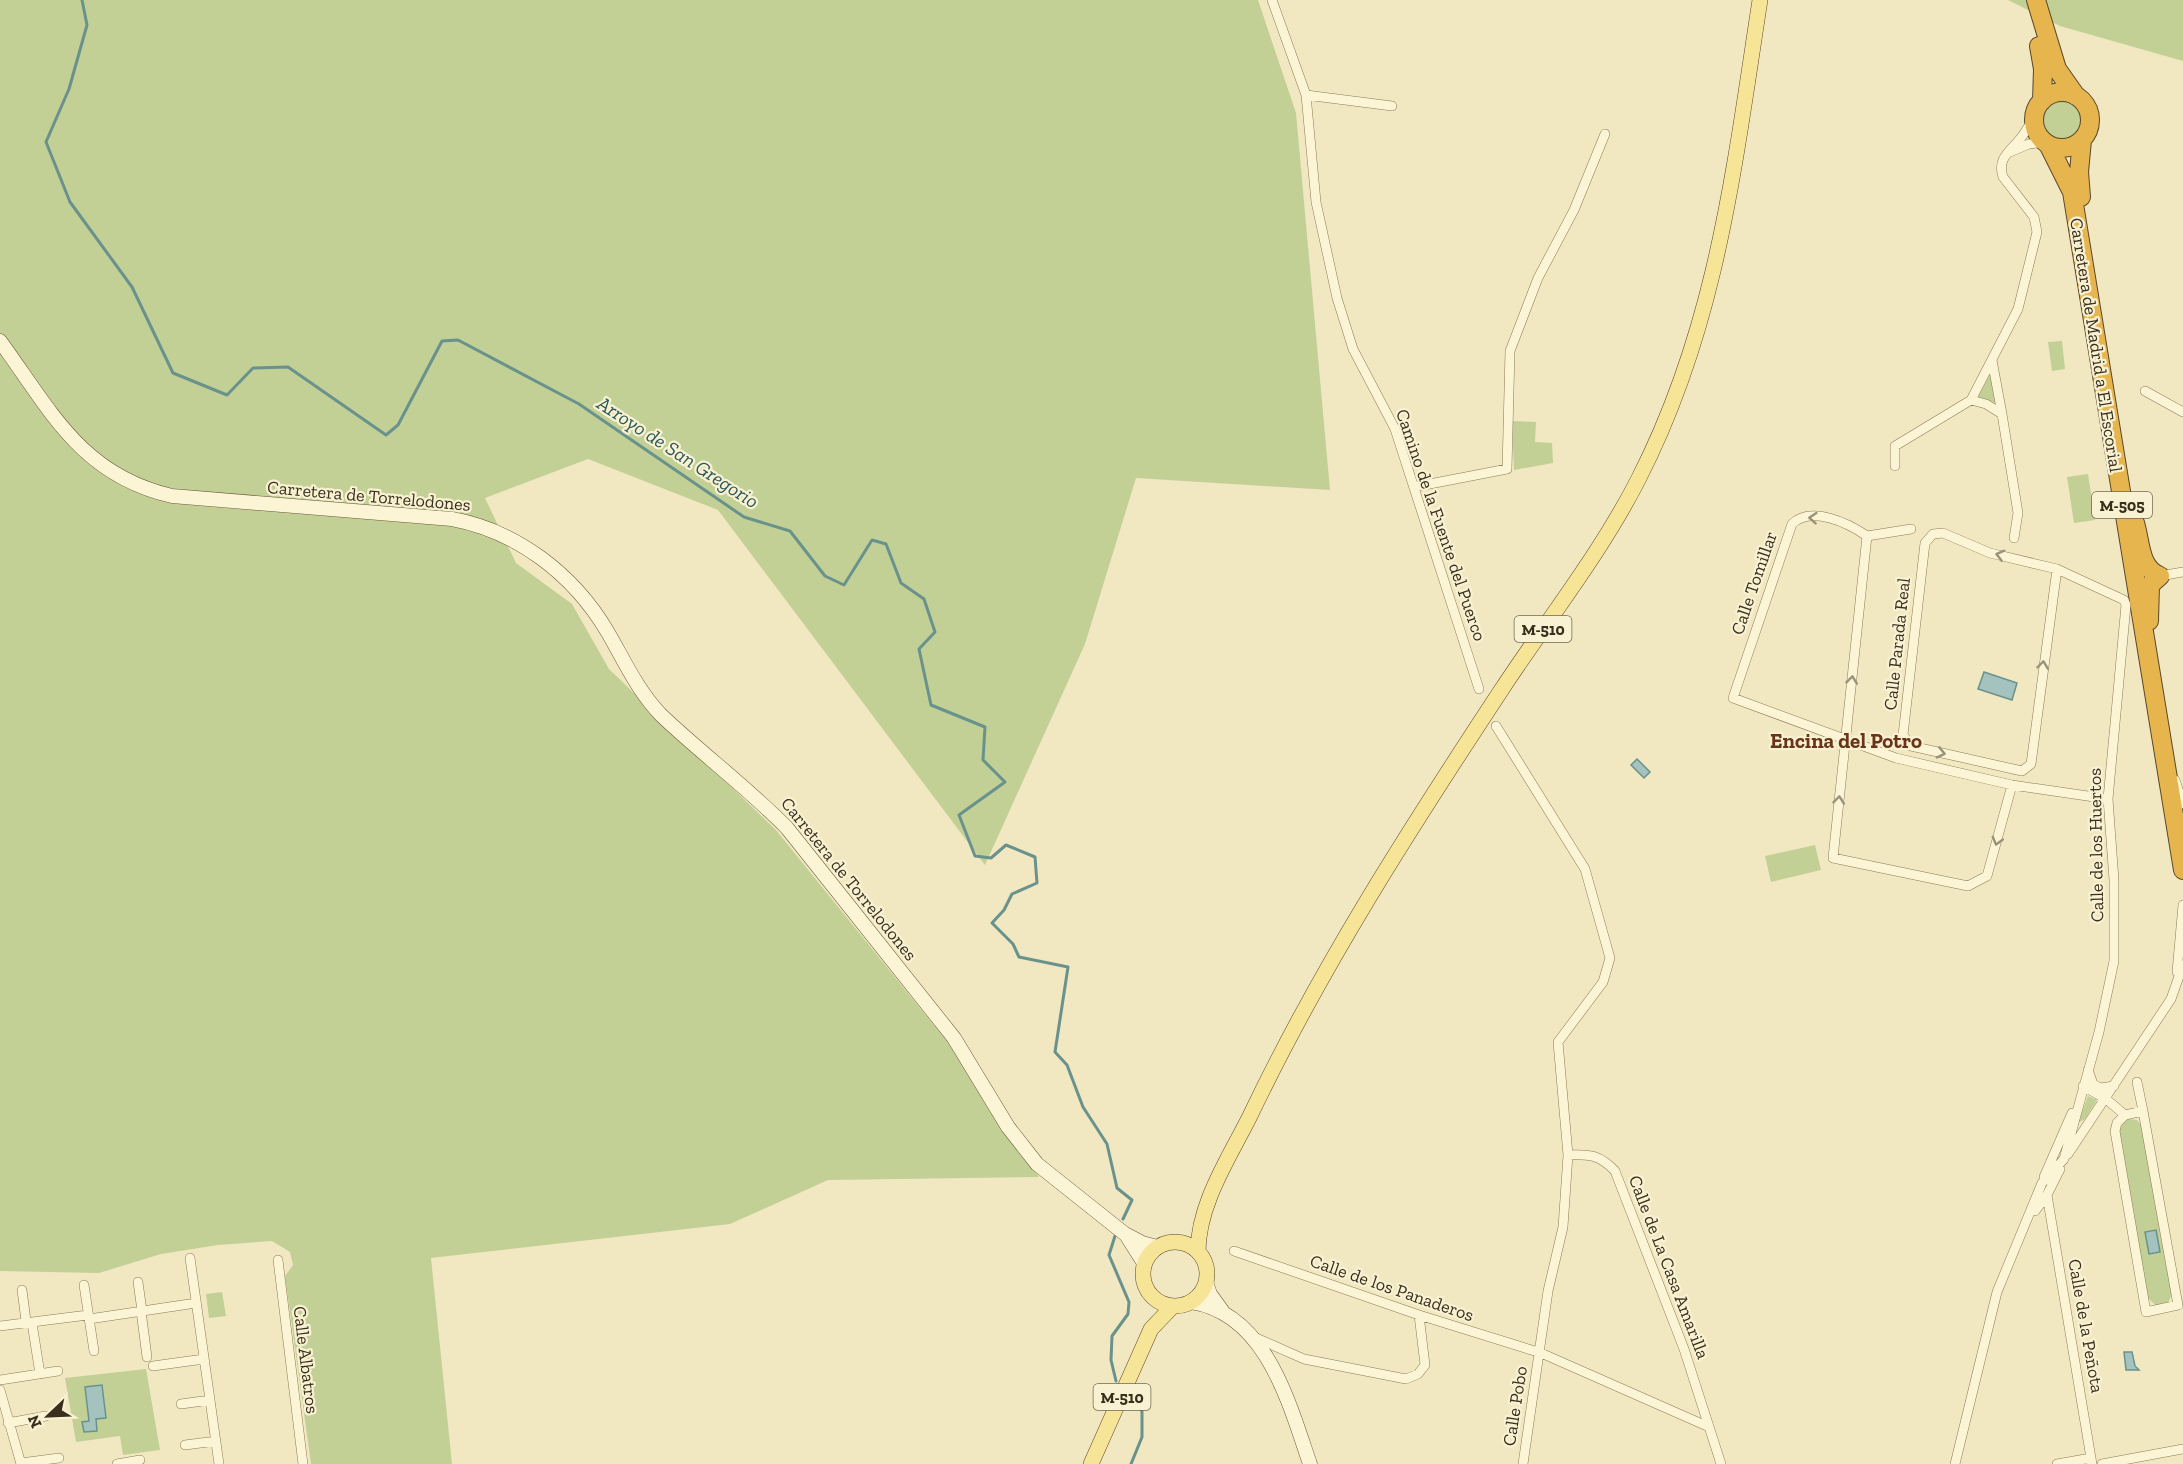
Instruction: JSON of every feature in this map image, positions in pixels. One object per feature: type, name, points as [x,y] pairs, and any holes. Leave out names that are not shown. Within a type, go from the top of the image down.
[{"type":"highway","points":[[2028,0],[2043,69],[2042,101],[2034,118]]},
{"type":"highway","name":"M-505","points":[[2036,0],[2057,69],[2085,105],[2089,116],[2089,129],[2082,140]]},
{"type":"highway","points":[[2042,101],[2054,93],[2076,96]]},
{"type":"highway","name":"M-505","points":[[2034,118],[2037,134],[2046,144]]},
{"type":"highway","points":[[2046,144],[2066,148],[2082,140]]},
{"type":"highway","name":"Carretera de Madrid a El Escorial","points":[[2082,140],[2080,192],[2183,824]]},
{"type":"highway","name":"Carretera de Madrid a El Escorial","points":[[2046,144],[2072,192],[2183,870]]},
{"type":"highway","points":[[2131,513],[2145,565],[2150,572],[2160,576],[2150,585],[2149,621]]},
{"type":"highway","points":[[2124,600],[2128,542]]},
{"type":"main road","name":"M-510","points":[[1178,1242],[1188,1233],[1204,1211],[1272,1070],[1333,956],[1440,782],[1524,655],[1579,578],[1639,479],[1682,380],[1703,315],[1729,206],[1760,0]]},
{"type":"main road","name":"Carretera de Torrelodones","points":[[0,341],[77,445],[97,463],[130,483],[172,496],[452,519],[480,524],[507,535],[530,549],[586,602],[606,630],[627,670],[661,714],[760,801],[787,828],[954,1038],[1008,1127],[1037,1164],[1125,1234],[1142,1243],[1157,1247]]},
{"type":"main road","name":"M-510","points":[[1204,1211],[1198,1237],[1198,1252],[1204,1261],[1206,1282]]},
{"type":"main road","name":"Carretera de Torrelodones","points":[[1125,1234],[1144,1263]]},
{"type":"main road","points":[[1144,1263],[1157,1247],[1178,1242],[1198,1252]]},
{"type":"main road","name":"M-510","points":[[1144,1263],[1144,1282],[1153,1298],[1151,1329]]},
{"type":"main road","points":[[1191,1302],[1206,1282]]},
{"type":"main road","points":[[1206,1282],[1210,1294],[1224,1314],[1265,1353],[1276,1374],[1310,1464]]},
{"type":"main road","points":[[1153,1298],[1173,1306],[1191,1302],[1203,1304],[1224,1314]]},
{"type":"main road","name":"M-510","points":[[1091,1464],[1151,1329],[1173,1306]]},
{"type":"street","name":"Camino de la Fuente del Puerco","points":[[1272,0],[1306,95],[1316,202],[1337,298],[1353,349],[1395,429],[1479,689]]},
{"type":"street","points":[[1306,95],[1392,106]]},
{"type":"street","points":[[1895,466],[1895,446],[1971,400],[2018,309],[2037,232],[2034,217],[2003,177],[2001,162],[2020,140],[2034,118]]},
{"type":"street","points":[[1414,488],[1507,469],[1510,351],[1538,278],[1574,210],[1605,134]]},
{"type":"street","points":[[2006,154],[2029,144],[2046,144]]},
{"type":"street","points":[[1992,360],[2018,513],[2014,538]]},
{"type":"street","points":[[2145,391],[2183,412]]},
{"type":"street","points":[[1971,400],[1986,404],[2002,414]]},
{"type":"street","name":"Calle Tomillar","points":[[1846,739],[1733,698],[1791,524],[1798,518],[1811,516],[1847,523],[1867,536]]},
{"type":"street","points":[[1911,529],[1867,536],[1833,858],[1968,886],[1987,876],[2012,784]]},
{"type":"street","name":"Calle Parada Real","points":[[2057,569],[2028,769],[2022,771],[1911,746],[1903,735],[1924,543],[1933,534],[1943,533],[1990,553],[2057,569],[2124,600]]},
{"type":"street","points":[[2160,576],[2183,572]]},
{"type":"street","name":"Calle de los Huertos","points":[[2064,1159],[2114,960],[2114,880],[2108,799],[2126,605],[2124,600]]},
{"type":"street","name":"Calle Pobo","points":[[1496,726],[1585,869],[1610,958],[1603,982],[1558,1042],[1568,1155],[1563,1227],[1548,1291],[1541,1353],[1523,1464]]},
{"type":"street","points":[[1846,739],[1896,758],[2012,784],[2108,799]]},
{"type":"street","points":[[2174,775],[2183,804]]},
{"type":"street","points":[[2176,985],[2183,905]]},
{"type":"street","points":[[2042,1183],[2064,1159],[2171,999],[2183,965]]},
{"type":"street","points":[[2088,1070],[2093,1084],[2100,1088],[2114,1086]]},
{"type":"street","points":[[2137,1082],[2143,1111],[2178,1305],[2146,1312],[2115,1131],[2116,1123],[2125,1115],[2143,1111]]},
{"type":"street","points":[[2083,1086],[2106,1099],[2125,1115]]},
{"type":"street","name":"Calle de los Huertos","points":[[2029,1218],[2083,1086]]},
{"type":"street","name":"Calle de La Casa Amarilla","points":[[1568,1155],[1591,1154],[1603,1158],[1615,1171],[1684,1349],[1721,1464]]},
{"type":"street","points":[[1955,1464],[1997,1293],[2029,1218],[2047,1195],[2064,1159]]},
{"type":"street","name":"Calle de la Peñota","points":[[2047,1195],[2092,1461]]},
{"type":"street","name":"Calle de los Panaderos","points":[[1234,1251],[1419,1315],[1541,1353]]},
{"type":"street","points":[[190,1258],[219,1464]]},
{"type":"street","name":"Calle Albatros","points":[[278,1260],[303,1464]]},
{"type":"street","points":[[138,1282],[147,1357]]},
{"type":"street","points":[[84,1285],[94,1351]]},
{"type":"street","points":[[21,1290],[40,1374]]},
{"type":"street","points":[[0,1326],[196,1303]]},
{"type":"street","points":[[1246,1333],[1304,1359],[1406,1379],[1418,1374],[1425,1365],[1419,1315]]},
{"type":"street","points":[[1541,1353],[1708,1426]]},
{"type":"street","points":[[153,1366],[204,1359]]},
{"type":"street","points":[[0,1380],[58,1371]]},
{"type":"street","points":[[0,1390],[21,1464],[59,1458]]},
{"type":"street","points":[[181,1404],[210,1400]]},
{"type":"street","points":[[8,1423],[46,1416]]},
{"type":"street","points":[[185,1445],[216,1441]]},
{"type":"street","points":[[2102,1464],[2183,1449]]},
{"type":"street","points":[[117,1464],[140,1460]]},
{"type":"street","points":[[2057,1464],[2092,1461]]},
{"type":"green space","points":[[0,0],[1258,0],[1296,113],[1330,490],[1136,478],[1085,644],[985,865],[718,510],[588,459],[485,498],[516,563],[572,604],[609,669],[776,830],[953,1049],[1039,1177],[828,1180],[730,1224],[431,1258],[452,1464],[311,1464],[285,1276],[293,1265],[290,1252],[272,1241],[218,1245],[161,1254],[99,1273],[0,1271]]},
{"type":"green space","points":[[2008,0],[2183,0],[2183,61],[2060,26]]},
{"type":"green space","points":[[2062,100],[2077,106],[2083,121],[2077,136],[2062,142],[2047,136],[2041,121],[2047,106]]},
{"type":"green space","points":[[2062,341],[2065,369],[2052,371],[2048,342]]},
{"type":"green space","points":[[1991,373],[1996,403],[1978,397]]},
{"type":"green space","points":[[1512,421],[1536,422],[1535,442],[1552,443],[1553,463],[1514,470]]},
{"type":"green space","points":[[2088,474],[2095,520],[2074,523],[2067,477]]},
{"type":"green space","points":[[1815,845],[1821,870],[1771,882],[1765,856]]},
{"type":"green space","points":[[2088,1096],[2097,1100],[2085,1119],[2078,1123]]},
{"type":"green space","points":[[2125,1120],[2137,1120],[2142,1126],[2172,1293],[2168,1304],[2156,1306],[2148,1298],[2119,1131]]},
{"type":"green space","points":[[222,1292],[226,1316],[209,1318],[206,1294]]},
{"type":"green space","points":[[146,1369],[160,1450],[123,1455],[120,1436],[76,1442],[65,1378]]},
{"type":"water","points":[[1984,672],[2017,683],[2012,700],[1978,689]]},
{"type":"water","points":[[1637,759],[1650,772],[1644,778],[1631,765]]},
{"type":"water","points":[[2156,1230],[2160,1252],[2149,1254],[2145,1232]]},
{"type":"water","points":[[2124,1352],[2132,1352],[2135,1366],[2139,1370],[2126,1370]]},
{"type":"water","points":[[102,1385],[106,1418],[96,1419],[97,1431],[84,1432],[82,1422],[89,1421],[85,1387]]},
{"type":"waterway","name":"Arroyo de San Gregorio","points":[[82,0],[87,25],[69,89],[46,142],[70,202],[132,287],[173,373],[227,395],[253,368],[288,367],[386,435],[398,425],[442,341],[458,340],[579,404],[744,517],[790,531],[825,576],[844,585],[872,540],[886,544],[901,583],[924,599],[935,632],[919,649],[931,705],[985,727],[983,760],[1005,782],[959,815],[975,856],[991,858],[1006,845],[1035,857],[1037,883],[1012,894],[1004,910],[992,923],[1013,944],[1019,957],[1068,967],[1055,1052],[1067,1065],[1083,1107],[1107,1144],[1117,1188],[1132,1200],[1123,1219]]},
{"type":"waterway","name":"Arroyo de San Gregorio","points":[[1115,1236],[1109,1255],[1129,1302],[1128,1314],[1112,1336],[1111,1360],[1116,1381]]},
{"type":"waterway","name":"Arroyo de San Gregorio","points":[[1131,1464],[1142,1437],[1142,1411],[1133,1403]]},
{"type":"district","name":"Encina del Potro","points":[[1846,740]]}]
